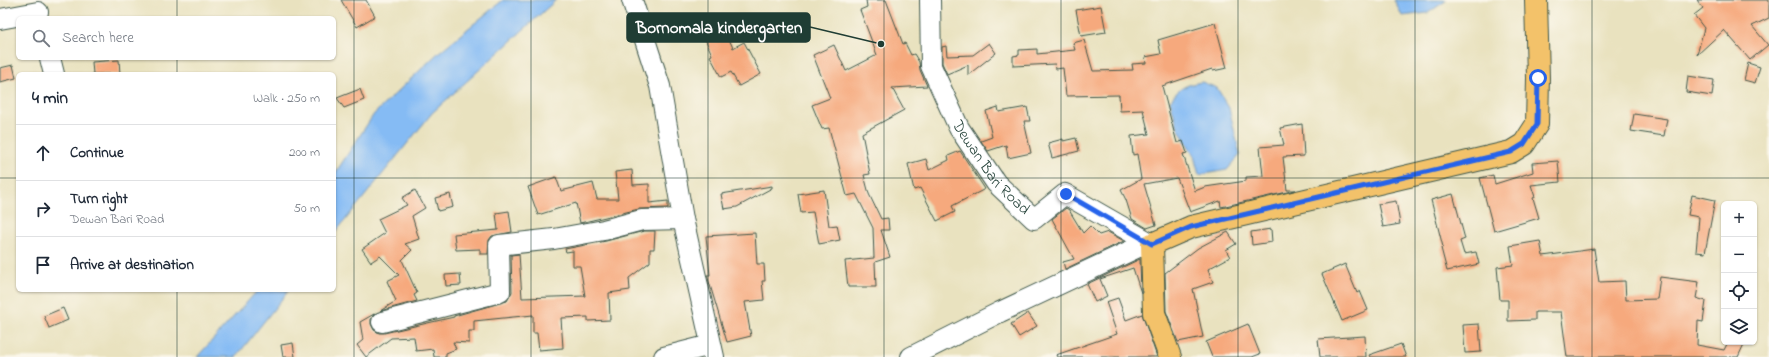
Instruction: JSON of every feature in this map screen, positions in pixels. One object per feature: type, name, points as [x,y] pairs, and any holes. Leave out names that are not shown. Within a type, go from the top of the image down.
[{"type":"main road","points":[[1170,357],[1154,313],[1151,243],[1191,227],[1511,152],[1524,144],[1537,124],[1538,78],[1536,0]]},
{"type":"street","points":[[632,0],[660,86],[683,219],[713,351],[664,357]]},
{"type":"street","name":"Dewan Bari Road","points":[[930,0],[931,66],[959,128],[996,183],[1034,219],[1066,194],[1151,243]]},
{"type":"street","points":[[0,19],[38,10]]},
{"type":"street","points":[[50,60],[54,72]]},
{"type":"street","points":[[382,322],[500,292],[499,245],[554,239],[604,230],[642,220],[683,219]]},
{"type":"street","points":[[911,357],[1000,312],[1151,243]]},
{"type":"water","points":[[503,0],[556,0],[432,113],[336,232],[336,172],[374,114],[438,53]]},
{"type":"water","points":[[1394,0],[1447,0],[1428,13],[1402,16]]},
{"type":"water","points":[[1202,82],[1217,88],[1229,108],[1240,155],[1227,170],[1199,175],[1194,156],[1178,128],[1170,101],[1183,87]]},
{"type":"water","points":[[256,292],[287,292],[236,357],[197,357]]},
{"type":"building","points":[[341,0],[366,0],[375,16],[357,27]]},
{"type":"building","points":[[866,0],[886,0],[903,44],[905,43],[911,55],[914,54],[919,62],[920,70],[927,86],[892,88],[904,110],[862,133],[870,174],[864,175],[869,194],[881,219],[888,218],[889,230],[881,230],[890,257],[875,262],[876,287],[848,287],[845,261],[874,258],[873,228],[856,194],[847,196],[829,128],[822,129],[812,105],[830,98],[813,55],[834,45],[846,71],[877,55],[860,10],[867,7]]},
{"type":"building","points":[[1697,0],[1769,0],[1769,18],[1752,26],[1768,45],[1750,60],[1724,30],[1697,55],[1704,28],[1694,15],[1703,8]]},
{"type":"building","points":[[1101,6],[1106,32],[1081,36],[1076,10]]},
{"type":"building","points":[[1215,23],[1227,68],[1213,71],[1212,69],[1162,86],[1177,143],[1183,141],[1187,153],[1183,154],[1195,191],[1205,187],[1246,181],[1246,177],[1263,176],[1260,147],[1284,145],[1280,128],[1302,124],[1304,156],[1283,157],[1287,190],[1296,190],[1221,207],[1220,201],[1190,212],[1177,178],[1144,184],[1156,225],[1147,228],[1132,219],[1121,190],[1141,179],[1137,154],[1133,155],[1131,136],[1149,134],[1143,110],[1120,111],[1119,95],[1066,96],[1063,68],[1056,69],[1055,64],[1013,66],[1013,56],[1019,55],[1019,50],[1037,49],[1037,54],[1075,50],[1073,43],[1084,40],[1093,71],[1133,70],[1132,64],[1146,63],[1145,57],[1161,54],[1158,40]]},
{"type":"building","points":[[724,28],[733,48],[744,42],[761,74],[739,86],[731,72],[721,77],[710,56],[712,55],[704,36]]},
{"type":"building","points":[[989,43],[996,53],[968,75],[968,65],[947,74],[942,63],[942,47],[946,46],[947,56],[973,55]]},
{"type":"building","points":[[119,60],[120,72],[93,72],[92,62]]},
{"type":"building","points":[[1748,63],[1760,67],[1755,83],[1744,80]]},
{"type":"building","points":[[13,65],[16,78],[0,82],[0,68]]},
{"type":"building","points":[[1688,76],[1714,80],[1712,96],[1686,92]]},
{"type":"building","points":[[360,89],[364,100],[344,108],[337,98]]},
{"type":"building","points":[[998,107],[999,112],[1027,107],[1030,121],[1024,121],[1031,153],[1008,158],[1006,145],[988,151],[981,141],[992,137],[986,111]]},
{"type":"building","points":[[1634,114],[1667,119],[1664,136],[1631,131]]},
{"type":"building","points":[[1076,138],[1079,151],[1052,158],[1048,143],[1063,139],[1063,141]]},
{"type":"building","points":[[960,151],[985,189],[952,206],[955,212],[937,221],[920,188],[914,190],[908,164],[926,159],[929,170],[949,160],[948,156]]},
{"type":"building","points":[[1558,161],[1560,182],[1531,185],[1539,218],[1494,231],[1480,178],[1493,175],[1495,184],[1533,172],[1532,163]]},
{"type":"building","points":[[632,170],[633,185],[649,184],[649,203],[668,201],[668,208],[639,209],[580,223],[576,203],[538,215],[528,187],[556,177],[561,191],[593,183],[597,199],[618,199],[615,172]]},
{"type":"building","points":[[772,186],[772,188],[737,207],[724,209],[721,194]]},
{"type":"building","points":[[415,190],[425,208],[412,216],[419,239],[405,244],[412,250],[402,260],[417,293],[414,295],[417,301],[380,311],[396,301],[387,281],[399,275],[380,256],[371,262],[362,249],[385,233],[378,219],[407,205],[402,198]]},
{"type":"building","points":[[824,190],[829,226],[837,225],[840,240],[819,244],[813,212],[801,213],[798,194]]},
{"type":"building","points":[[450,194],[453,207],[438,211],[435,198]]},
{"type":"building","points":[[1453,194],[1465,239],[1460,241],[1464,254],[1476,252],[1479,264],[1447,271],[1441,248],[1443,247],[1431,200]]},
{"type":"building","points":[[1692,195],[1715,200],[1705,253],[1696,252],[1699,217],[1688,215]]},
{"type":"building","points":[[1396,201],[1400,224],[1383,227],[1378,204]]},
{"type":"building","points":[[1066,208],[1069,210],[1083,233],[1090,226],[1099,235],[1108,232],[1124,241],[1065,269],[1063,262],[1074,259],[1052,219]]},
{"type":"building","points":[[509,211],[512,232],[492,236],[489,240],[488,254],[480,254],[480,249],[456,250],[454,234],[498,230],[496,213]]},
{"type":"building","points":[[1271,229],[1272,242],[1252,245],[1251,232]]},
{"type":"building","points":[[644,231],[655,231],[654,249],[650,249],[650,262],[629,278],[630,290],[609,293],[610,320],[588,321],[588,317],[561,318],[563,348],[539,350],[537,333],[533,333],[533,315],[474,321],[474,331],[469,331],[469,343],[453,342],[456,349],[446,353],[446,357],[434,357],[433,349],[416,351],[414,337],[391,338],[366,357],[357,345],[363,340],[360,322],[374,314],[371,319],[371,324],[374,330],[379,333],[384,333],[454,317],[507,301],[512,292],[511,255],[519,254],[522,298],[585,296],[580,266],[573,266],[573,251],[566,252],[565,249],[606,241]]},
{"type":"building","points":[[1228,232],[1236,244],[1226,250],[1230,257],[1208,269],[1213,282],[1193,289],[1203,337],[1178,342],[1166,311],[1165,273],[1198,248]]},
{"type":"building","points":[[755,233],[757,264],[764,264],[765,281],[762,281],[764,300],[745,302],[751,336],[727,342],[707,275],[710,275],[706,236]]},
{"type":"building","points":[[1540,241],[1543,256],[1594,249],[1599,282],[1625,281],[1626,300],[1657,299],[1660,277],[1699,282],[1696,298],[1706,301],[1703,322],[1698,321],[1697,345],[1724,350],[1726,345],[1744,345],[1738,357],[1567,357],[1561,312],[1535,312],[1535,320],[1508,321],[1508,300],[1500,300],[1497,267],[1513,265],[1510,246]]},
{"type":"building","points":[[1140,259],[1141,293],[1133,268],[1100,279],[1107,296],[1095,302],[1087,284]]},
{"type":"building","points":[[1345,264],[1357,293],[1360,291],[1368,310],[1342,321],[1322,274]]},
{"type":"building","points":[[460,274],[461,285],[446,286],[445,275]]},
{"type":"building","points":[[1118,298],[1126,320],[1142,314],[1157,357],[1057,357],[1056,355],[1117,334],[1106,302]]},
{"type":"building","points":[[63,308],[68,320],[49,328],[44,316]]},
{"type":"building","points":[[1028,313],[1037,326],[1019,337],[1011,324]]},
{"type":"building","points":[[1248,324],[1260,354],[1252,357],[1212,357],[1206,342]]},
{"type":"building","points":[[1479,324],[1481,352],[1465,353],[1463,325]]},
{"type":"building","points":[[1365,336],[1366,357],[1320,357],[1318,339]]},
{"type":"building","points":[[293,343],[295,357],[283,357],[281,345]]},
{"type":"building","points":[[1401,344],[1406,357],[1370,357],[1369,355]]},
{"type":"place","name":"Bornomala kindergarten","points":[[881,44]]},
{"type":"route","points":[[1066,194],[1152,244],[1191,227],[1511,152],[1524,144],[1537,124],[1538,78]]}]
